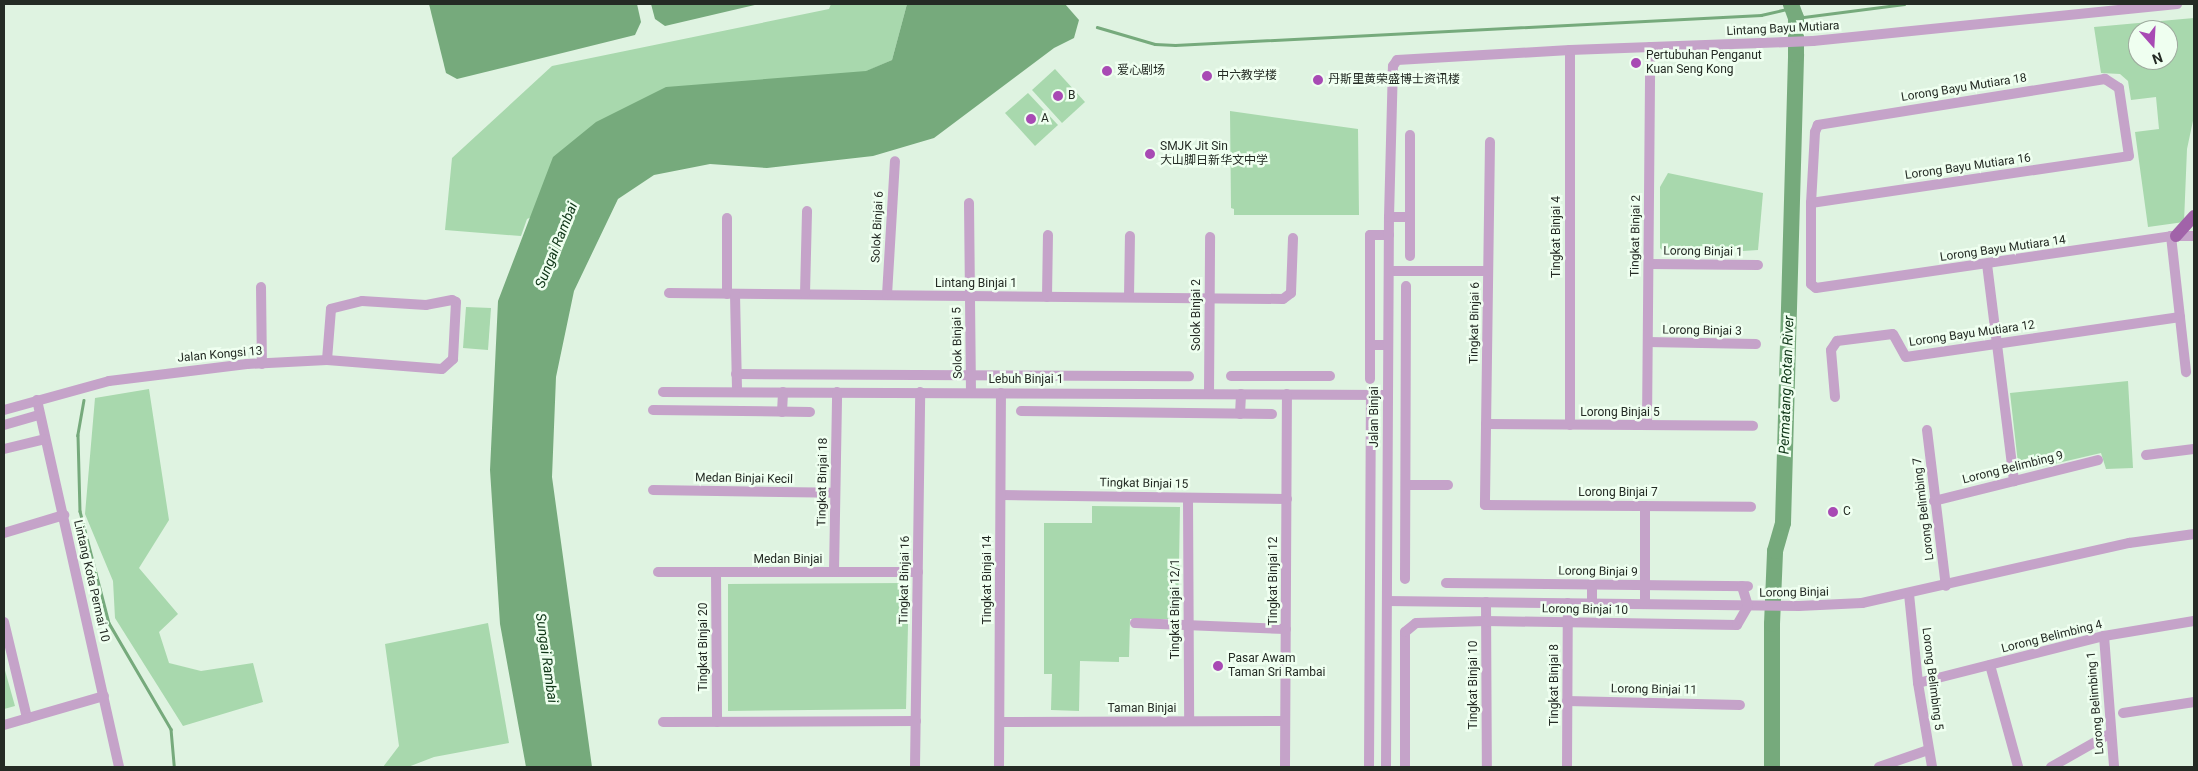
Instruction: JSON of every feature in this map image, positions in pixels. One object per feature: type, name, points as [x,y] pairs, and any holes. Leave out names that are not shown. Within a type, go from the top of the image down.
[{"type":"main road","points":[[2173,236],[2194,216]]},
{"type":"street","name":"Lintang Bayu Mutiara","points":[[1393,66],[1403,57],[1814,41],[2177,4]]},
{"type":"street","name":"Tingkat Binjai 2","points":[[1647,425],[1650,47]]},
{"type":"street","name":"Tingkat Binjai 4","points":[[1570,50],[1570,425]]},
{"type":"street","name":"Jalan Binjai","points":[[1386,767],[1389,217],[1393,66]]},
{"type":"street","name":"Lorong Bayu Mutiara 18","points":[[1811,203],[1815,132],[1823,122],[2105,78],[2119,88],[2129,156]]},
{"type":"street","points":[[1410,135],[1410,256]]},
{"type":"street","name":"Tingkat Binjai 6","points":[[1485,505],[1490,142]]},
{"type":"street","name":"Lorong Bayu Mutiara 16","points":[[1811,203],[2129,156]]},
{"type":"street","name":"Solok Binjai 6","points":[[887,295],[895,161]]},
{"type":"street","name":"Solok Binjai 5","points":[[969,202],[971,393]]},
{"type":"street","name":"Lorong Bayu Mutiara 14","points":[[1811,203],[1810,281],[1816,288],[2173,236],[2194,236]]},
{"type":"street","points":[[805,294],[807,211]]},
{"type":"street","points":[[1389,217],[1410,217]]},
{"type":"street","points":[[727,218],[737,392]]},
{"type":"street","points":[[1370,379],[1370,234],[1389,235]]},
{"type":"street","points":[[1047,297],[1048,235]]},
{"type":"street","points":[[1129,297],[1130,236]]},
{"type":"street","points":[[2173,236],[2186,372]]},
{"type":"street","name":"Solok Binjai 2","points":[[1209,394],[1210,237]]},
{"type":"street","name":"Lintang Binjai 1","points":[[669,293],[1282,299],[1291,293],[1293,238]]},
{"type":"street","name":"Lorong Binjai 1","points":[[1648,264],[1758,265]]},
{"type":"street","points":[[1987,264],[1999,344],[2014,481]]},
{"type":"street","points":[[1389,271],[1488,271]]},
{"type":"street","points":[[1405,579],[1406,286]]},
{"type":"street","points":[[261,287],[262,364]]},
{"type":"street","name":"Jalan Kongsi 13","points":[[4,410],[108,381],[169,372],[327,360],[442,369],[453,359],[456,302],[452,300],[426,305],[362,301],[331,309],[327,360]]},
{"type":"street","name":"Lorong Bayu Mutiara 12","points":[[1834,397],[1831,350],[1837,341],[1893,334],[1906,357],[2180,317]]},
{"type":"street","points":[[1388,328],[1406,327]]},
{"type":"street","name":"Lorong Binjai 3","points":[[1648,342],[1756,344]]},
{"type":"street","points":[[1370,345],[1388,345]]},
{"type":"street","name":"Lebuh Binjai 1","points":[[736,374],[1189,376]]},
{"type":"street","points":[[1231,376],[1330,376]]},
{"type":"street","points":[[1252,376],[1252,394]]},
{"type":"street","name":"Lebuh Binjai 1","points":[[663,392],[1388,395]]},
{"type":"street","points":[[782,412],[783,392]]},
{"type":"street","name":"Tingkat Binjai 18","points":[[834,572],[837,392]]},
{"type":"street","name":"Tingkat Binjai 16","points":[[916,767],[920,392]]},
{"type":"street","name":"Tingkat Binjai 14","points":[[999,767],[1002,393]]},
{"type":"street","points":[[1053,393],[1053,412]]},
{"type":"street","points":[[1240,414],[1241,394]]},
{"type":"street","name":"Tingkat Binjai 12","points":[[1285,767],[1287,394]]},
{"type":"street","points":[[1369,767],[1371,395]]},
{"type":"street","name":"Lintang Kota Permai 10","points":[[37,400],[119,767]]},
{"type":"street","points":[[653,410],[810,412]]},
{"type":"street","points":[[1021,411],[1272,414]]},
{"type":"street","points":[[4,425],[40,415]]},
{"type":"street","name":"Lorong Binjai 5","points":[[1486,424],[1753,426]]},
{"type":"street","name":"Lorong Belimbing 7","points":[[1927,430],[1934,501],[1946,586]]},
{"type":"street","points":[[4,449],[45,439]]},
{"type":"street","points":[[2146,455],[2194,449]]},
{"type":"street","name":"Lorong Belimbing 9","points":[[1934,501],[2098,460]]},
{"type":"street","points":[[1371,467],[1388,467]]},
{"type":"street","points":[[1406,485],[1448,484]]},
{"type":"street","name":"Medan Binjai Kecil","points":[[652,490],[835,493]]},
{"type":"street","name":"Tingkat Binjai 15","points":[[1001,495],[1286,499]]},
{"type":"street","name":"Tingkat Binjai 12/1","points":[[1188,498],[1189,721]]},
{"type":"street","name":"Lorong Binjai 7","points":[[1485,505],[1751,507]]},
{"type":"street","points":[[1645,506],[1645,604]]},
{"type":"street","points":[[4,533],[64,515]]},
{"type":"street","name":"Lorong Binjai","points":[[1387,601],[1752,606],[1862,603],[1946,586],[2129,544],[2194,534]]},
{"type":"street","points":[[1387,539],[1406,539]]},
{"type":"street","name":"Medan Binjai","points":[[658,572],[918,572]]},
{"type":"street","name":"Tingkat Binjai 20","points":[[716,572],[717,722]]},
{"type":"street","name":"Lorong Binjai 9","points":[[1446,582],[1746,586],[1752,606]]},
{"type":"street","points":[[1500,583],[1500,603]]},
{"type":"street","points":[[1592,584],[1592,604]]},
{"type":"street","name":"Lorong Belimbing 5","points":[[1909,594],[1918,684],[1932,767]]},
{"type":"street","name":"Tingkat Binjai 10","points":[[1486,602],[1487,767]]},
{"type":"street","name":"Tingkat Binjai 8","points":[[1567,767],[1568,604]]},
{"type":"street","name":"Lorong Binjai 10","points":[[1405,670],[1406,632],[1410,626],[1416,623],[1568,621],[1737,626],[1752,606]]},
{"type":"street","name":"Lorong Belimbing 4","points":[[1918,684],[2104,636],[2194,621]]},
{"type":"street","points":[[4,622],[27,718]]},
{"type":"street","points":[[1135,623],[1286,629]]},
{"type":"street","name":"Lorong Belimbing 1","points":[[2104,636],[2114,767]]},
{"type":"street","points":[[1990,665],[2018,767]]},
{"type":"street","points":[[1386,670],[1405,670],[1405,767]]},
{"type":"street","points":[[4,725],[104,696]]},
{"type":"street","name":"Lorong Binjai 11","points":[[1567,701],[1740,705]]},
{"type":"street","points":[[2123,713],[2194,702]]},
{"type":"street","points":[[663,722],[916,721]]},
{"type":"street","name":"Taman Binjai","points":[[1000,722],[1285,722]]},
{"type":"street","points":[[2051,767],[2111,733]]},
{"type":"street","points":[[1879,767],[1928,750]]},
{"type":"shaded area","points":[[831,4],[907,4],[892,60],[527,219],[521,236],[445,230],[452,158],[552,66],[829,9]]},
{"type":"shaded area","points":[[2194,18],[2194,116],[2187,149],[2184,222],[2148,227],[2135,132],[2159,129],[2156,97],[2131,100],[2128,81],[2120,74],[2101,73],[2094,27],[2128,24],[2128,70],[2178,70],[2178,20],[2172,20]]},
{"type":"shaded area","name":"B","points":[[1055,69],[1085,102],[1062,123],[1032,90]]},
{"type":"shaded area","name":"A","points":[[1028,93],[1058,125],[1035,146],[1005,113]]},
{"type":"shaded area","points":[[1230,111],[1358,129],[1359,215],[1234,215],[1234,209],[1231,208]]},
{"type":"shaded area","points":[[1668,173],[1763,193],[1758,250],[1668,256],[1660,248],[1660,187]]},
{"type":"shaded area","points":[[466,307],[491,308],[488,350],[463,348]]},
{"type":"shaded area","points":[[2128,381],[2133,468],[2106,469],[2101,453],[2019,472],[2010,393]]},
{"type":"shaded area","points":[[149,389],[169,520],[139,568],[178,614],[159,632],[169,663],[201,671],[253,663],[263,702],[183,726],[115,618],[113,581],[85,514],[95,398]]},
{"type":"shaded area","points":[[1092,506],[1180,507],[1178,619],[1130,619],[1129,657],[1119,657],[1119,662],[1080,661],[1079,711],[1051,710],[1052,674],[1044,674],[1044,523],[1092,523]]},
{"type":"shaded area","points":[[909,583],[906,709],[728,711],[728,584]]},
{"type":"shaded area","points":[[488,623],[509,743],[434,757],[408,767],[383,767],[399,746],[385,644]]},
{"type":"shaded area","points":[[4,667],[15,706],[4,709]]},
{"type":"water","points":[[429,4],[637,4],[641,22],[635,35],[457,79],[446,73]]},
{"type":"water","points":[[651,4],[759,4],[665,26],[655,19]]},
{"type":"water","name":"Sungai Rambai","points":[[907,4],[1065,4],[1079,20],[1074,38],[1054,48],[934,138],[873,156],[767,168],[710,164],[654,175],[618,199],[574,291],[556,377],[552,477],[592,767],[526,767],[500,624],[490,470],[498,301],[553,157],[596,122],[666,87],[866,71],[892,60]]},
{"type":"waterway","name":"Permatang Rotan River","points":[[1772,767],[1772,624],[1775,551],[1783,523],[1796,54],[1796,18],[1791,4]]},
{"type":"waterway","points":[[1796,18],[1904,4]]},
{"type":"waterway","points":[[1097,27],[1155,44],[1175,45],[1761,15],[1791,8]]},
{"type":"waterway","points":[[84,400],[78,435],[80,511],[109,623],[171,729],[174,767]]},
{"type":"place","name":"Pertubuhan Penganut Kuan Seng Kong","points":[[1636,63]]},
{"type":"place","name":"爱心剧场","points":[[1107,71]]},
{"type":"place","name":"中六教学楼","points":[[1207,76]]},
{"type":"place","name":"丹斯里黄荣盛博士资讯楼","points":[[1318,80]]},
{"type":"place","name":"B","points":[[1058,96]]},
{"type":"place","name":"A","points":[[1031,119]]},
{"type":"place","name":"SMJK Jit Sin 大山脚日新华文中学","points":[[1150,154]]},
{"type":"place","name":"C","points":[[1833,512]]},
{"type":"place","name":"Pasar Awam Taman Sri Rambai","points":[[1218,666]]}]
